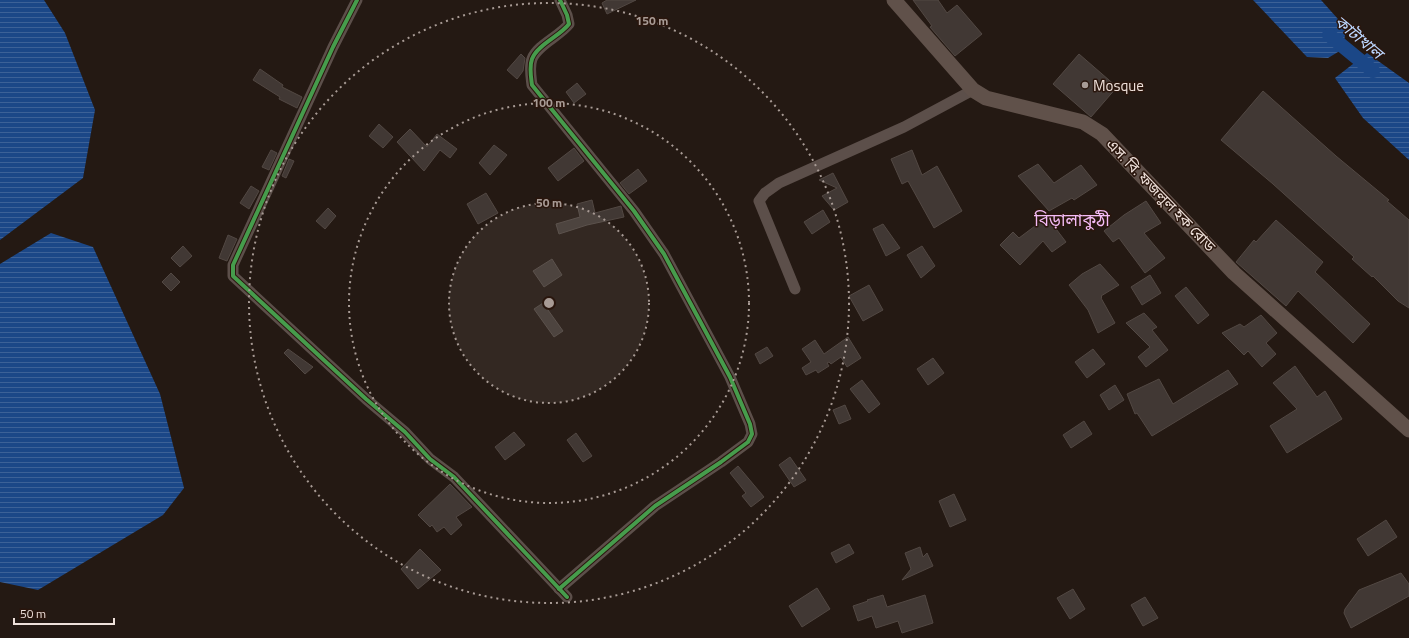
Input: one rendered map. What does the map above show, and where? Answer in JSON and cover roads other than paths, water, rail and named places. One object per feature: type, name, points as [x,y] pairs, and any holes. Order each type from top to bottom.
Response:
[{"type":"main road","name":"এস. বি. ফজলুল হক রোড","points":[[894,0],[973,90],[986,98],[1083,122],[1102,134],[1234,272],[1409,430]]},
{"type":"street","points":[[357,0],[333,47],[232,265],[233,276],[366,399],[406,432],[430,459],[454,477],[563,593],[655,506],[748,442],[752,434],[750,424],[730,378],[664,254],[634,211],[532,85],[531,67],[532,59],[536,52],[565,29],[569,24],[567,15],[560,0]]},
{"type":"street","points":[[795,289],[759,201],[765,193],[779,183],[904,127],[973,90]]},
{"type":"water","points":[[0,0],[44,0],[65,33],[95,110],[83,178],[0,240]]},
{"type":"water","points":[[1253,0],[1321,0],[1346,28],[1343,49],[1328,58],[1307,57]]},
{"type":"water","points":[[1367,53],[1409,83],[1409,160],[1363,118],[1335,78]]},
{"type":"water","points":[[51,233],[93,247],[160,394],[184,488],[163,515],[38,590],[0,582],[0,264]]},
{"type":"waterway","name":"কাটাখাল","points":[[1329,35],[1373,71]]},
{"type":"place","name":"Mosque","points":[[1085,85]]},
{"type":"district","name":"বিড়ালাকুঠী","points":[[1072,220]]}]
